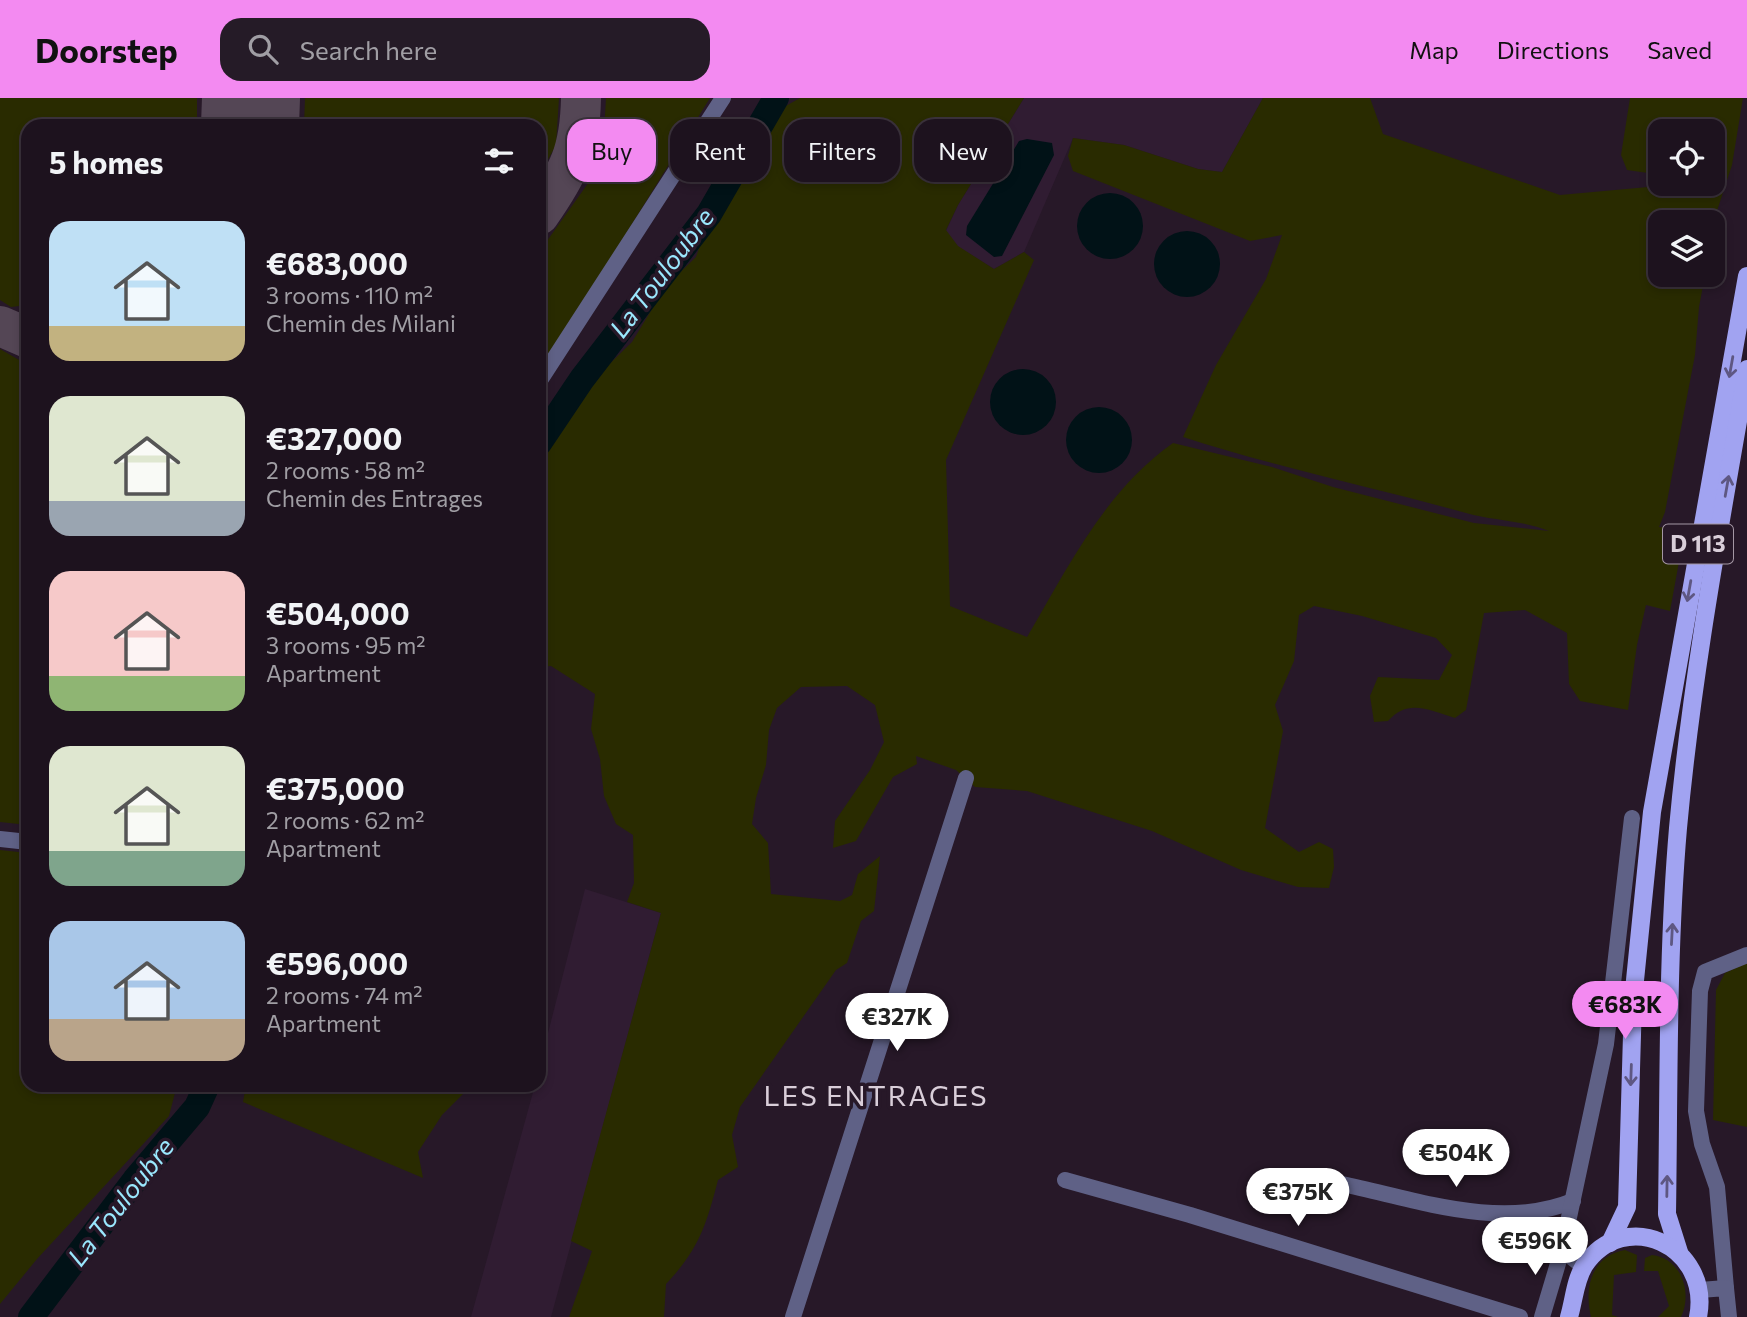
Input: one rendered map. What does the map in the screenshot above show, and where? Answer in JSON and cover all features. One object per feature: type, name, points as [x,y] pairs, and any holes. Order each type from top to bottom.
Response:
[{"type":"main road","name":"D 113","points":[[1610,1243],[1627,1207],[1633,1000],[1652,812],[1747,276]]},
{"type":"main road","name":"D 113","points":[[1679,1252],[1667,1214],[1670,959],[1678,830],[1692,698],[1747,369]]},
{"type":"main road","points":[[1573,1312],[1577,1283],[1584,1266],[1595,1253],[1610,1243],[1627,1238],[1646,1237],[1663,1242],[1679,1252],[1692,1269],[1700,1290],[1698,1317]]},
{"type":"street","points":[[546,371],[723,98]]},
{"type":"street","points":[[793,1317],[966,778]]},
{"type":"street","points":[[1542,1317],[1563,1250],[1606,1044],[1632,818]]},
{"type":"street","points":[[0,839],[21,841]]},
{"type":"street","points":[[1730,1317],[1717,1186],[1702,1144],[1696,1111],[1700,991],[1705,972],[1747,955]]},
{"type":"street","points":[[1065,1180],[1190,1215],[1520,1317]]},
{"type":"street","points":[[1342,1184],[1493,1215],[1548,1211],[1573,1202]]},
{"type":"street","points":[[1563,1250],[1584,1266]]},
{"type":"street","points":[[1700,1290],[1726,1288]]},
{"type":"shaded area","points":[[1024,98],[1263,98],[1222,172],[1198,169],[1124,145],[1073,138],[1024,252],[994,269],[957,246],[946,231],[972,182],[1012,182],[1011,119]]},
{"type":"shaded area","points":[[1027,139],[1052,143],[1054,155],[1002,256],[994,257],[966,235],[967,226],[994,182],[1012,182],[1012,152],[1019,141]]},
{"type":"shaded area","points":[[1110,193],[1123,196],[1133,203],[1140,213],[1143,226],[1140,239],[1133,249],[1123,256],[1110,259],[1097,256],[1087,249],[1080,239],[1077,226],[1080,213],[1087,203],[1097,196]]},
{"type":"shaded area","points":[[1187,231],[1210,241],[1220,264],[1210,287],[1187,297],[1164,287],[1154,264],[1164,241]]},
{"type":"shaded area","points":[[1023,369],[1036,372],[1046,379],[1053,389],[1056,402],[1053,415],[1046,425],[1036,432],[1023,435],[1010,432],[1000,425],[993,415],[990,402],[993,389],[1000,379],[1010,372]]},
{"type":"shaded area","points":[[1099,407],[1122,417],[1132,440],[1122,463],[1099,473],[1076,463],[1066,440],[1076,417]]},
{"type":"shaded area","points":[[585,889],[661,913],[551,1317],[471,1317],[533,1092],[546,1092],[546,1041]]},
{"type":"green space","points":[[0,98],[197,98],[197,119],[21,119],[21,306],[11,307],[0,300]]},
{"type":"green space","points":[[305,98],[559,98],[556,145],[546,163],[546,119],[304,119]]},
{"type":"green space","points":[[606,98],[710,98],[697,119],[670,119],[670,163],[546,363],[546,242],[589,182],[656,182],[656,119],[605,119]]},
{"type":"green space","points":[[800,98],[1024,98],[1011,119],[914,119],[914,182],[972,182],[946,230],[958,246],[994,269],[1024,252],[1034,260],[946,460],[950,606],[1027,637],[1073,557],[1108,507],[1149,462],[1173,443],[1272,467],[1333,487],[1474,523],[1549,531],[1476,516],[1183,437],[1216,365],[1266,279],[1282,235],[1250,241],[1073,171],[1068,156],[1073,138],[1124,145],[1198,169],[1222,172],[1263,98],[1370,98],[1383,134],[1560,195],[1648,187],[1648,196],[1722,196],[1717,210],[1648,210],[1648,287],[1703,287],[1695,355],[1665,512],[1659,527],[1685,529],[1670,611],[1646,605],[1637,645],[1628,710],[1580,701],[1569,684],[1567,633],[1525,610],[1484,613],[1466,710],[1455,718],[1428,709],[1411,708],[1403,710],[1388,721],[1374,722],[1370,696],[1378,677],[1439,680],[1452,655],[1436,638],[1362,616],[1314,606],[1299,615],[1294,661],[1275,705],[1283,731],[1265,828],[1299,852],[1319,842],[1333,849],[1334,867],[1329,888],[1298,887],[1241,870],[1152,831],[1027,791],[975,787],[956,770],[916,756],[917,764],[893,777],[856,841],[833,848],[835,821],[870,770],[884,742],[875,705],[847,686],[801,687],[777,708],[769,730],[766,765],[756,798],[752,824],[768,843],[771,894],[840,901],[852,895],[858,874],[880,856],[874,911],[861,921],[847,963],[836,970],[740,1107],[732,1135],[738,1167],[718,1180],[694,1248],[666,1284],[664,1317],[569,1317],[592,1251],[571,1241],[661,913],[627,902],[634,883],[633,835],[616,824],[604,796],[600,759],[591,729],[595,694],[551,666],[546,666],[546,451],[591,382],[632,342],[666,286],[696,257],[705,231],[737,182],[770,182],[770,128],[784,107]]},
{"type":"green space","points":[[1630,98],[1743,98],[1732,165],[1725,186],[1725,119],[1648,119],[1648,173],[1627,170],[1621,155]]},
{"type":"green space","points":[[0,349],[21,361],[21,824],[0,822]]},
{"type":"green space","points":[[0,850],[21,852],[21,1092],[175,1092],[169,1116],[37,1259],[0,1304]]},
{"type":"green space","points":[[1747,963],[1747,1127],[1713,1120],[1716,990],[1725,973]]},
{"type":"green space","points":[[245,1092],[465,1092],[442,1115],[418,1152],[423,1178],[243,1102]]},
{"type":"green space","points":[[1625,1250],[1637,1255],[1636,1272],[1614,1275],[1612,1315],[1618,1317],[1591,1317],[1590,1285],[1597,1266],[1613,1253]]},
{"type":"green space","points":[[1652,1255],[1670,1262],[1682,1278],[1686,1297],[1681,1317],[1658,1317],[1669,1306],[1658,1271],[1644,1271],[1645,1258]]},
{"type":"waterway","name":"La Touloubre","points":[[546,433],[582,379],[709,214],[776,98]]},
{"type":"waterway","name":"La Touloubre","points":[[31,1317],[135,1180],[197,1107],[204,1092]]},
{"type":"taxiway","points":[[546,204],[571,160],[578,133],[581,98]]},
{"type":"taxiway","points":[[0,326],[21,335]]},
{"type":"runway","points":[[250,119],[251,98]]},
{"type":"district","name":"LES ENTRAGES","points":[[876,1096]]}]
